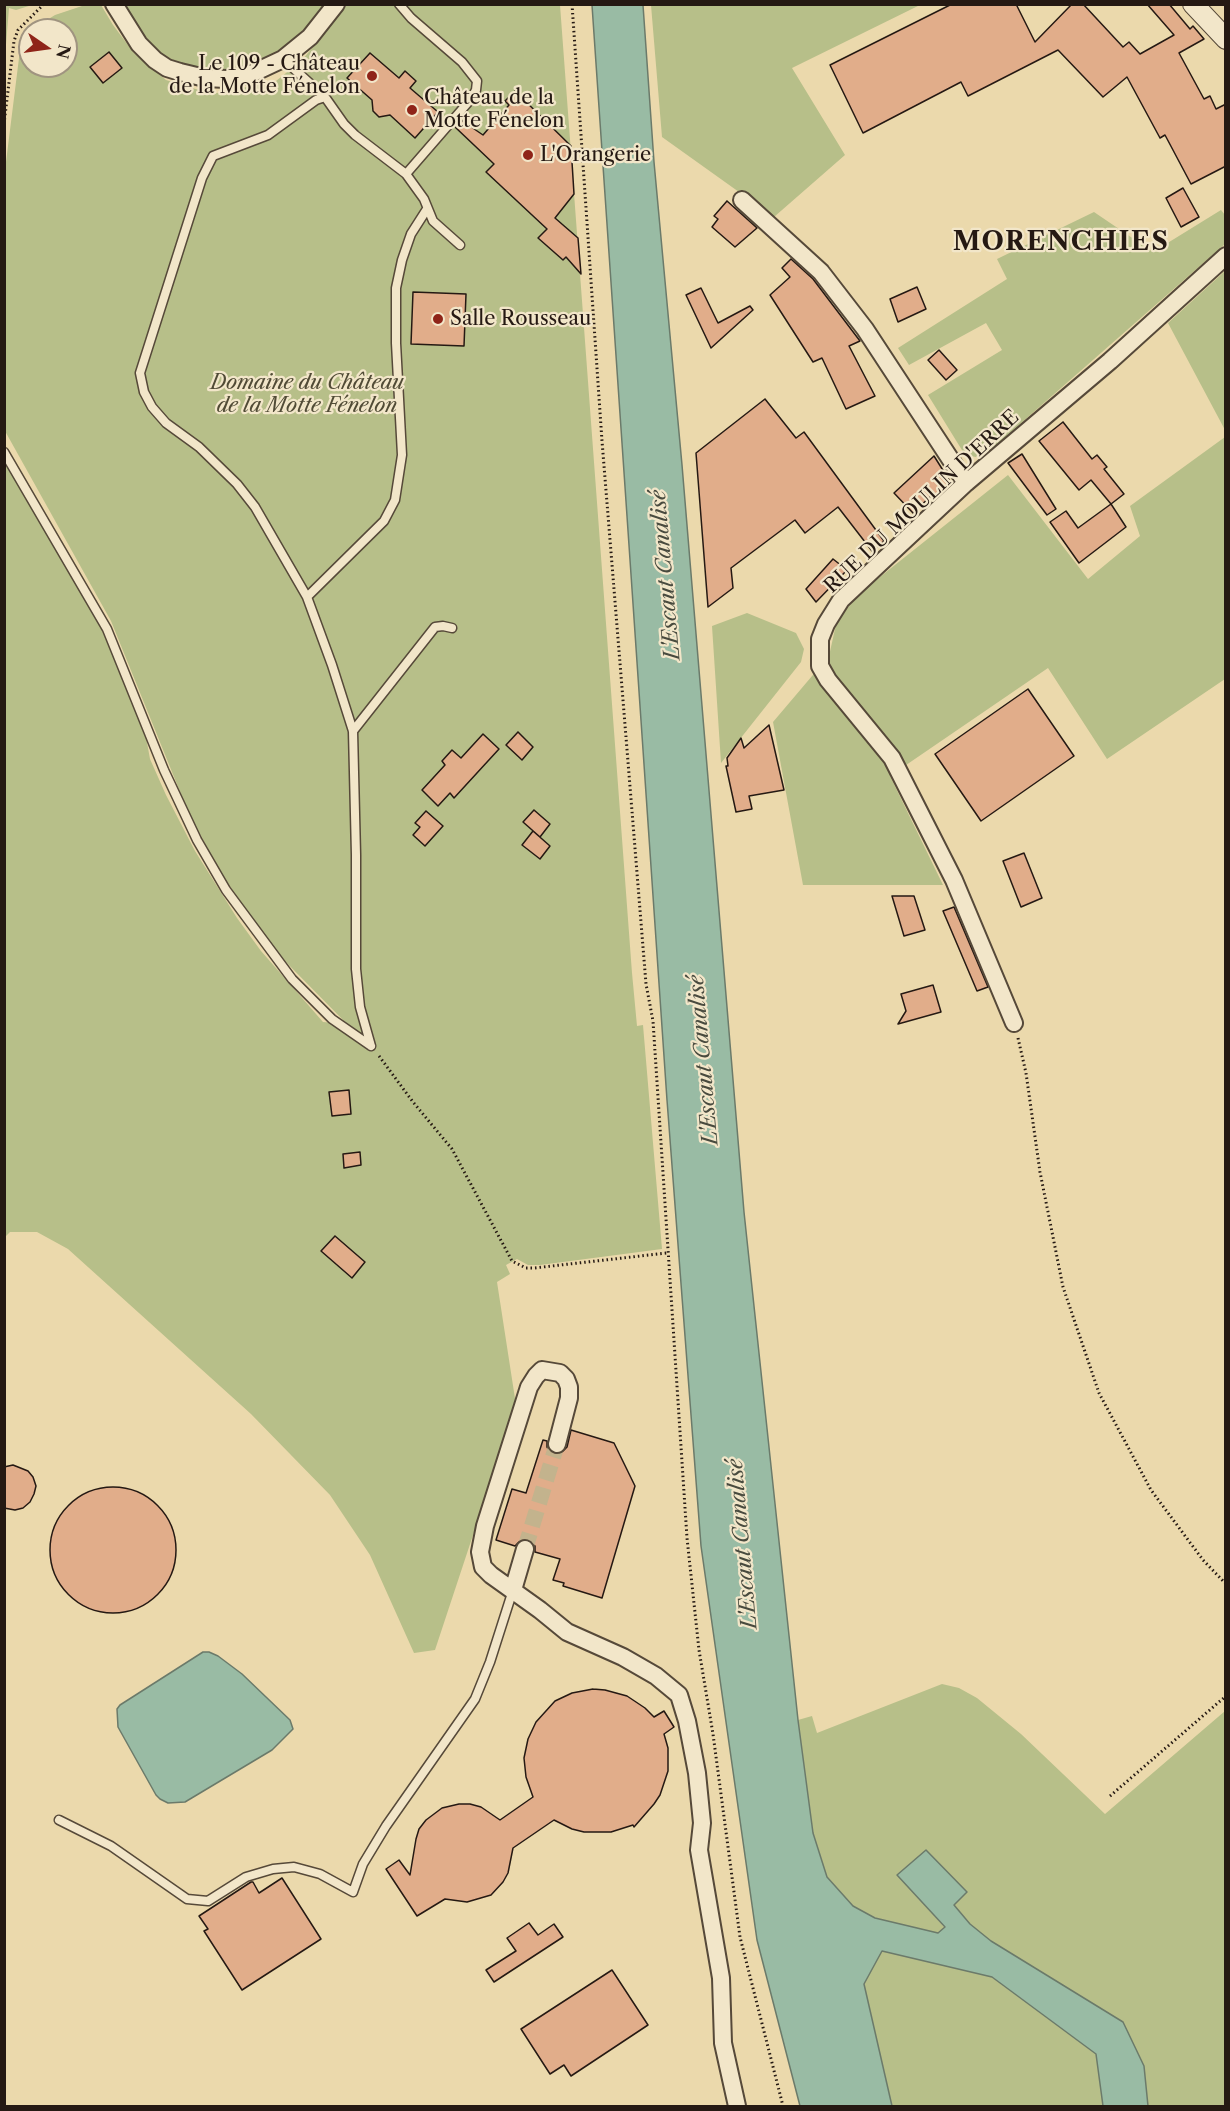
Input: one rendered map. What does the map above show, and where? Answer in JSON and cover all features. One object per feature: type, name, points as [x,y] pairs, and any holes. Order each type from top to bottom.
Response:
[{"type":"street","points":[[114,4],[139,44],[155,60],[167,68],[180,72],[205,78],[226,79],[251,74],[283,59],[310,37],[336,4]]},
{"type":"street","points":[[1193,4],[1226,39]]},
{"type":"street","points":[[742,200],[821,272],[864,329],[966,483]]},
{"type":"street","name":"RUE DU MOULIN D'ERRE","points":[[1014,1023],[954,880],[892,758],[828,680],[820,666],[820,639],[826,624],[842,600],[966,483],[1110,361],[1226,255]]},
{"type":"street","points":[[557,1444],[569,1398],[569,1388],[566,1378],[560,1373],[542,1370],[529,1387],[485,1526],[480,1552],[483,1567],[567,1632],[623,1657],[656,1676],[679,1695],[687,1721],[697,1773],[702,1823],[699,1850],[721,1978],[723,2043],[737,2106]]},
{"type":"street","points":[[513,1590],[525,1549]]},
{"type":"lane","points":[[399,4],[411,18],[462,62],[477,81],[476,90],[471,99],[406,174]]},
{"type":"lane","points":[[283,59],[325,97],[344,124],[355,135],[406,174],[423,199],[433,221],[460,245]]},
{"type":"lane","points":[[325,97],[316,99],[268,135],[213,156],[202,178],[140,373],[144,392],[152,407],[166,423],[200,447],[237,484],[255,507],[307,597],[332,665],[353,731],[356,969],[360,1007],[371,1046]]},
{"type":"lane","points":[[307,597],[384,521],[395,500],[402,455],[396,343],[396,288],[411,234],[428,209]]},
{"type":"lane","points":[[4,452],[107,629],[164,770],[197,840],[226,890],[292,980],[332,1019],[371,1046]]},
{"type":"lane","points":[[353,731],[435,627],[453,628]]},
{"type":"lane","points":[[59,1820],[111,1846],[187,1899],[208,1901],[246,1876],[273,1869],[294,1867],[320,1874],[353,1892],[363,1864],[386,1826],[475,1699],[490,1662],[513,1590]]},
{"type":"path","points":[[4,124],[14,41],[18,30],[44,4]]},
{"type":"path","points":[[572,4],[602,441],[646,984],[652,1021],[687,1538],[699,1650],[713,1734],[740,1937],[783,2106]]},
{"type":"path","points":[[1014,1023],[1026,1073],[1040,1172],[1063,1287],[1100,1394],[1151,1490],[1203,1560],[1226,1584]]},
{"type":"path","points":[[371,1046],[452,1149],[512,1261],[526,1268],[534,1268],[668,1253]]},
{"type":"path","points":[[1110,1796],[1226,1696]]},
{"type":"green space","points":[[5,4],[32,5],[16,10],[9,8],[5,57]]},
{"type":"green space","name":"Domaine du Château de la Motte Fénelon","points":[[85,5],[101,5],[134,53],[166,80],[212,94],[276,81],[301,61],[346,5],[560,5],[632,973],[637,1026],[643,1025],[662,1249],[540,1265],[528,1265],[517,1259],[506,1265],[510,1274],[497,1282],[516,1405],[435,1650],[414,1653],[370,1555],[330,1495],[251,1414],[68,1249],[37,1232],[10,1232],[5,1237],[4,460],[102,630],[144,726],[150,759],[195,851],[237,918],[261,951],[323,1022],[347,1024],[275,951],[222,875],[189,814],[111,621],[5,431],[4,178],[18,66],[18,78],[78,78],[78,18],[50,18]]},
{"type":"green space","points":[[124,5],[326,5],[313,21],[280,51],[255,62],[230,69],[207,71],[161,55],[135,24]]},
{"type":"green space","points":[[651,5],[920,5],[792,68],[845,155],[774,217],[662,137]]},
{"type":"green space","points":[[1221,210],[1225,215],[1225,244],[987,453],[976,457],[965,455],[928,395],[1002,350],[986,323],[909,365],[898,348],[1007,279],[997,259],[1094,212],[1153,252]]},
{"type":"green space","points":[[1225,271],[1225,430],[1168,323]]},
{"type":"green space","points":[[1225,437],[1225,679],[1107,759],[1048,668],[890,776],[943,885],[803,885],[773,722],[829,656],[837,620],[861,592],[1008,475],[1088,579],[1140,536],[1130,506]]},
{"type":"green space","points":[[747,613],[796,633],[804,649],[801,662],[721,763],[712,626]]},
{"type":"green space","points":[[942,1684],[959,1688],[977,1698],[1021,1734],[1105,1814],[1225,1711],[1225,2106],[1148,2106],[1144,2066],[970,1924],[954,1905],[967,1891],[898,1875],[945,1928],[938,1934],[875,1918],[853,1906],[827,1877],[813,1833],[798,1720],[812,1716],[817,1733]]},
{"type":"green space","points":[[882,1951],[992,1977],[1096,2054],[1103,2106],[892,2106],[864,1984]]},
{"type":"water","name":"L'Escaut Canalisé","points":[[592,5],[643,5],[654,162],[682,465],[744,1212],[798,1720],[813,1833],[827,1877],[853,1906],[875,1918],[938,1933],[945,1927],[897,1875],[926,1850],[967,1892],[954,1905],[970,1924],[991,1941],[1123,2022],[1144,2066],[1148,2106],[1103,2106],[1096,2054],[992,1977],[882,1951],[864,1984],[892,2106],[800,2106],[757,1940],[701,1546],[667,1100]]},
{"type":"water","points":[[203,1652],[218,1656],[242,1674],[290,1720],[293,1729],[272,1750],[185,1802],[168,1803],[156,1795],[118,1727],[117,1709]]},
{"type":"building","points":[[952,4],[1016,4],[1035,42],[1072,4],[1083,4],[1123,47],[1129,42],[1140,54],[1174,35],[1147,4],[1169,4],[1190,29],[1193,26],[1204,39],[1179,53],[1204,99],[1210,96],[1216,109],[1226,104],[1226,166],[1191,184],[1165,135],[1160,138],[1127,77],[1103,97],[1058,50],[968,96],[961,82],[863,133],[830,65]]},
{"type":"building","points":[[109,52],[122,68],[103,83],[90,67]]},
{"type":"building","points":[[370,53],[399,78],[405,71],[416,81],[410,88],[438,112],[415,138],[390,115],[379,117],[373,111],[372,100],[347,78]]},
{"type":"building","name":"L'Orangerie","points":[[515,91],[571,146],[574,194],[555,218],[578,238],[581,274],[566,257],[563,260],[538,238],[547,229],[486,172],[494,164],[455,127],[461,120],[483,135],[509,105],[505,101]]},
{"type":"building","points":[[1183,188],[1199,217],[1181,227],[1166,198]]},
{"type":"building","points":[[727,201],[757,228],[735,247],[712,227],[718,219],[714,216]]},
{"type":"building","points":[[791,259],[813,279],[860,341],[849,346],[875,396],[846,409],[822,358],[813,362],[770,295],[790,277],[782,268]]},
{"type":"building","points":[[917,287],[926,309],[898,322],[890,299]]},
{"type":"building","points":[[701,288],[718,323],[750,306],[753,310],[711,348],[686,295]]},
{"type":"building","name":"Salle Rousseau","points":[[413,292],[466,294],[464,346],[411,344]]},
{"type":"building","points":[[939,350],[957,370],[946,380],[928,360]]},
{"type":"building","points":[[765,399],[796,438],[804,432],[884,541],[872,551],[838,507],[805,533],[795,520],[731,568],[733,588],[708,607],[696,453]]},
{"type":"building","points":[[1063,422],[1092,459],[1097,455],[1107,467],[1104,469],[1124,494],[1111,504],[1091,480],[1079,490],[1039,441]]},
{"type":"building","points":[[1022,454],[1056,509],[1047,515],[1008,463]]},
{"type":"building","points":[[934,456],[951,483],[937,496],[934,493],[913,513],[894,493]]},
{"type":"building","points":[[1111,504],[1126,527],[1079,563],[1050,522],[1066,511],[1078,528]]},
{"type":"building","points":[[833,559],[847,570],[816,602],[806,589]]},
{"type":"building","points":[[1028,689],[1074,756],[981,821],[935,754]]},
{"type":"building","points":[[769,725],[784,790],[749,796],[752,809],[736,812],[726,766],[728,766],[727,758],[741,738],[744,748]]},
{"type":"building","points":[[518,732],[533,747],[522,760],[506,745]]},
{"type":"building","points":[[483,734],[499,749],[454,798],[450,793],[438,806],[422,790],[445,765],[442,761],[452,750],[461,758]]},
{"type":"building","points":[[534,810],[550,824],[540,837],[523,822]]},
{"type":"building","points":[[426,811],[443,826],[425,846],[413,835],[420,827],[415,823]]},
{"type":"building","points":[[533,831],[550,846],[540,859],[522,845]]},
{"type":"building","points":[[1024,853],[1042,898],[1021,907],[1003,861]]},
{"type":"building","points":[[892,896],[914,896],[925,930],[904,936]]},
{"type":"building","points":[[954,907],[988,987],[977,991],[943,911]]},
{"type":"building","points":[[933,985],[941,1012],[898,1024],[906,1011],[901,994]]},
{"type":"building","points":[[349,1090],[351,1114],[332,1116],[329,1092]]},
{"type":"building","points":[[360,1152],[361,1165],[344,1168],[343,1154]]},
{"type":"building","points":[[335,1236],[365,1262],[352,1278],[321,1251]]},
{"type":"building","points":[[571,1430],[614,1443],[635,1486],[602,1598],[563,1586],[564,1583],[553,1580],[560,1559],[535,1552],[535,1546],[528,1539],[522,1539],[515,1546],[496,1540],[512,1489],[526,1493],[543,1440],[547,1441],[550,1452],[560,1454],[567,1447]]},
{"type":"building","points":[[13,1465],[28,1471],[36,1486],[30,1502],[23,1508],[15,1510],[4,1508],[4,1467]]},
{"type":"building","points":[[113,1487],[137,1492],[158,1505],[171,1526],[176,1550],[171,1574],[158,1595],[137,1608],[113,1613],[89,1608],[68,1595],[55,1574],[50,1550],[55,1526],[68,1505],[89,1492]]},
{"type":"building","points":[[593,1689],[627,1696],[654,1717],[664,1711],[674,1727],[664,1734],[668,1748],[668,1771],[660,1795],[654,1804],[634,1827],[633,1825],[611,1832],[584,1832],[554,1820],[513,1848],[508,1873],[491,1895],[467,1902],[445,1899],[417,1916],[386,1869],[399,1860],[410,1875],[419,1829],[426,1820],[442,1808],[470,1804],[481,1807],[500,1820],[533,1797],[526,1777],[524,1758],[528,1739],[536,1722],[555,1701],[572,1693]]},
{"type":"building","points":[[282,1878],[321,1939],[242,1990],[204,1931],[208,1929],[199,1916],[251,1882],[259,1893]]},
{"type":"building","points":[[529,1923],[538,1935],[554,1924],[563,1937],[494,1982],[486,1970],[516,1951],[507,1938]]},
{"type":"building","points":[[612,1970],[648,2025],[571,2076],[564,2065],[550,2074],[521,2029]]},
{"type":"tunnel","points":[[525,1549],[557,1444]]},
{"type":"place","name":"Le 109 - Château de la Motte Fénelon","points":[[372,76]]},
{"type":"place","name":"Château de la Motte Fénelon","points":[[412,110]]},
{"type":"place","name":"L'Orangerie","points":[[528,155]]},
{"type":"place","name":"Salle Rousseau","points":[[438,319]]},
{"type":"district","name":"MORENCHIES","points":[[1061,242]]}]
